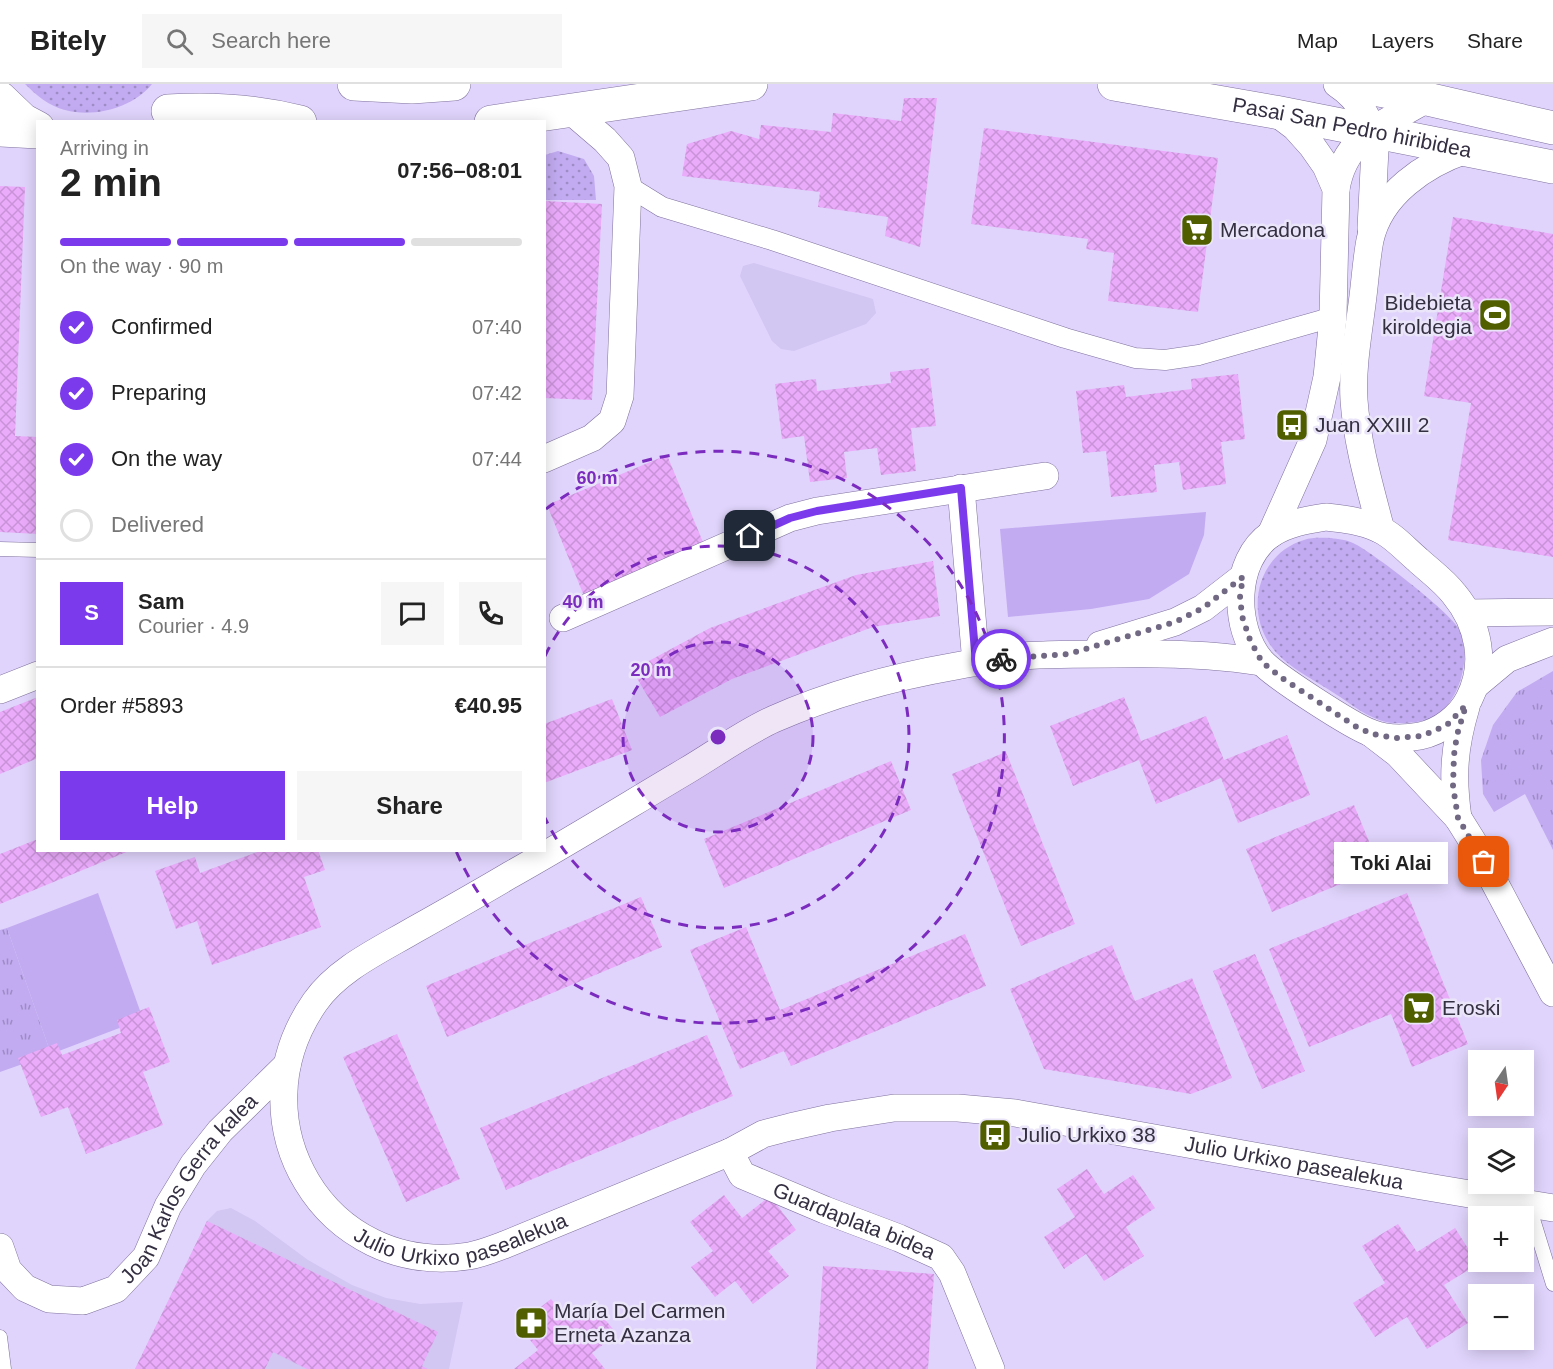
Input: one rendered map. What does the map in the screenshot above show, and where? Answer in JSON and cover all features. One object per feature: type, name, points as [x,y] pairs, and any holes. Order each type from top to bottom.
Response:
[{"type":"main road","points":[[160,116],[183,95],[189,84]]},
{"type":"main road","points":[[354,84],[413,86],[454,84]]},
{"type":"main road","points":[[504,120],[751,84]]},
{"type":"main road","name":"Pasai San Pedro hiribidea","points":[[1114,84],[1275,112],[1553,167]]},
{"type":"main road","name":"Pasai San Pedro hiribidea","points":[[1347,84],[1427,99],[1553,128]]},
{"type":"main road","points":[[0,98],[23,120],[36,127]]},
{"type":"main road","points":[[160,116],[199,109],[246,111],[290,120]]},
{"type":"street","points":[[1337,84],[1355,99],[1364,111],[1372,131],[1375,149],[1370,238],[1355,365],[1354,398],[1367,476],[1381,530]]},
{"type":"street","points":[[1427,99],[1372,131],[1353,146],[1339,172],[1336,189],[1333,317],[1327,377],[1313,440],[1270,534],[1258,546],[1243,577],[1240,596],[1242,616],[1250,640],[1262,662],[1355,726],[1372,734],[1398,754],[1458,818],[1484,862],[1553,993]]},
{"type":"street","points":[[546,458],[592,438],[612,421],[620,396],[628,186],[621,158],[605,140],[570,110]]},
{"type":"street","points":[[1275,112],[1295,127],[1312,146],[1326,166],[1336,189]]},
{"type":"street","points":[[0,133],[36,135]]},
{"type":"street","points":[[1370,238],[1391,199],[1407,182],[1436,162],[1466,150]]},
{"type":"street","points":[[628,186],[662,207],[772,240],[1059,337],[1135,358],[1165,360],[1199,355],[1333,317]]},
{"type":"street","points":[[563,618],[790,518],[817,511],[1045,476]]},
{"type":"street","points":[[961,488],[976,663]]},
{"type":"street","points":[[1270,534],[1297,522],[1326,517],[1354,520],[1381,530],[1454,592],[1468,613],[1477,636],[1480,662],[1472,695],[1457,735],[1454,755],[1453,786],[1458,818]]},
{"type":"street","name":"Julio Urkixo pasealekua","points":[[1069,654],[1175,622],[1203,608],[1243,577]]},
{"type":"street","points":[[1468,613],[1553,612]]},
{"type":"street","points":[[1372,734],[1396,738],[1422,736],[1447,725],[1507,659],[1553,641]]},
{"type":"street","name":"Julio Urkixo pasealekua","points":[[1262,662],[1219,655],[1017,656],[897,676],[856,688],[770,721],[367,957],[333,982],[317,999],[303,1021],[287,1065],[283,1092],[285,1124],[292,1155],[306,1181],[326,1209],[346,1227],[372,1242],[404,1253],[436,1258],[471,1256],[504,1245],[729,1152],[763,1134],[830,1118],[894,1108],[958,1108],[1016,1113],[1540,1205]]},
{"type":"street","points":[[0,690],[36,676]]},
{"type":"street","name":"Joan Karlos Gerra kalea","points":[[0,1247],[8,1270],[25,1288],[48,1299],[83,1300],[116,1289],[146,1257],[168,1206],[193,1166],[220,1131],[287,1065]]},
{"type":"street","name":"Guardaplata bidea","points":[[729,1152],[742,1175],[941,1257],[952,1273],[991,1369]]},
{"type":"lane","points":[[0,549],[36,550]]},
{"type":"lane","points":[[1540,1205],[1553,1284]]},
{"type":"lane","points":[[0,1337],[4,1369]]},
{"type":"shaded area","points":[[754,263],[873,299],[876,313],[866,324],[794,351],[781,349],[772,341],[740,276],[743,266]]},
{"type":"shaded area","points":[[231,1208],[255,1221],[308,1260],[352,1285],[386,1298],[420,1304],[463,1302],[449,1369],[135,1369],[207,1221],[217,1211]]},
{"type":"green space","points":[[25,84],[152,84],[124,105],[88,113],[54,106]]},
{"type":"green space","points":[[558,151],[584,159],[594,176],[596,200],[546,200],[546,155]]},
{"type":"green space","points":[[1206,512],[1204,535],[1189,574],[1149,599],[1091,609],[1008,617],[1000,529]]},
{"type":"green space","points":[[1331,538],[1351,542],[1376,557],[1426,596],[1459,629],[1464,651],[1462,675],[1452,698],[1445,708],[1432,718],[1394,723],[1371,717],[1291,666],[1269,643],[1258,613],[1261,583],[1267,569],[1277,556],[1289,547],[1307,539]]},
{"type":"green space","points":[[1553,671],[1553,850],[1525,794],[1494,812],[1483,794],[1481,760],[1493,725],[1517,692]]},
{"type":"green space","points":[[98,893],[143,1019],[51,1054],[7,928]]},
{"type":"green space","points":[[7,928],[51,1054],[0,1072],[0,930]]},
{"type":"building","points":[[904,98],[937,98],[920,247],[885,236],[888,217],[818,207],[820,192],[682,176],[687,144],[731,131],[759,139],[761,125],[831,132],[833,113],[901,121]]},
{"type":"building","points":[[984,128],[1218,158],[1198,312],[1108,301],[1114,253],[1086,249],[1088,239],[971,224]]},
{"type":"building","points":[[0,186],[25,187],[15,436],[36,437],[36,534],[0,532]]},
{"type":"building","points":[[546,201],[602,204],[592,400],[546,398]]},
{"type":"building","name":"Bidebieta kiroldegia","points":[[1453,217],[1553,234],[1553,557],[1448,540],[1471,403],[1424,396]]},
{"type":"building","points":[[929,368],[936,426],[911,428],[916,471],[881,475],[877,448],[844,452],[847,478],[810,482],[804,436],[782,439],[775,384],[816,379],[817,391],[891,383],[890,372]]},
{"type":"building","points":[[1238,374],[1245,439],[1221,442],[1226,484],[1183,490],[1179,462],[1154,465],[1157,492],[1111,497],[1106,451],[1083,453],[1076,391],[1124,385],[1126,397],[1192,389],[1191,379]]},
{"type":"building","points":[[667,455],[705,547],[584,596],[547,505]]},
{"type":"building","points":[[933,561],[940,616],[873,627],[732,679],[660,717],[632,670],[710,628],[856,575]]},
{"type":"building","points":[[1124,697],[1141,741],[1206,716],[1224,760],[1287,735],[1310,795],[1238,823],[1221,778],[1156,804],[1139,760],[1073,786],[1050,726]]},
{"type":"building","points":[[36,698],[36,759],[0,774],[0,712]]},
{"type":"building","points":[[612,699],[632,750],[546,782],[546,723]]},
{"type":"building","points":[[1006,752],[1075,924],[1021,946],[952,774]]},
{"type":"building","points":[[891,761],[911,810],[724,888],[704,839]]},
{"type":"building","points":[[1354,805],[1380,868],[1272,912],[1246,849]]},
{"type":"building","points":[[36,840],[36,852],[127,852],[0,904],[0,854]]},
{"type":"building","points":[[258,852],[319,852],[325,870],[304,877],[321,927],[212,965],[197,921],[176,929],[155,871],[195,857],[200,873]]},
{"type":"building","points":[[1407,893],[1468,1044],[1412,1067],[1391,1014],[1309,1047],[1269,949]]},
{"type":"building","points":[[641,897],[662,947],[447,1037],[426,986]]},
{"type":"building","points":[[746,927],[780,1010],[965,934],[986,986],[791,1066],[784,1051],[740,1069],[690,950]]},
{"type":"building","points":[[1112,945],[1135,1001],[1192,978],[1232,1078],[1191,1094],[1044,1069],[1010,989]]},
{"type":"building","points":[[1255,954],[1305,1071],[1262,1089],[1213,971]]},
{"type":"building","points":[[149,1007],[170,1062],[143,1072],[163,1125],[86,1154],[68,1107],[41,1117],[18,1058],[57,1043],[62,1055],[121,1033],[117,1020]]},
{"type":"building","points":[[397,1034],[460,1179],[406,1202],[343,1057]]},
{"type":"building","points":[[707,1035],[733,1096],[506,1190],[480,1128]]},
{"type":"building","points":[[1087,1169],[1104,1194],[1133,1175],[1155,1208],[1126,1227],[1144,1256],[1104,1281],[1086,1254],[1064,1269],[1044,1237],[1075,1217],[1057,1189]]},
{"type":"building","points":[[724,1195],[742,1218],[770,1196],[796,1230],[768,1251],[789,1276],[753,1304],[735,1281],[715,1297],[691,1267],[713,1251],[690,1222]]},
{"type":"building","points":[[207,1221],[438,1332],[422,1366],[428,1369],[307,1369],[273,1352],[265,1369],[135,1369]]},
{"type":"building","points":[[1398,1224],[1417,1252],[1455,1228],[1468,1248],[1468,1270],[1444,1285],[1468,1323],[1427,1349],[1407,1317],[1375,1337],[1353,1303],[1385,1283],[1362,1246]]},
{"type":"building","points":[[823,1266],[934,1274],[928,1369],[816,1369]]},
{"type":"building","points":[[551,1299],[571,1323],[593,1305],[617,1334],[592,1353],[605,1369],[514,1369],[538,1350],[518,1325]]},
{"type":"way so far","points":[[1001,659],[1017,656],[1069,654],[1146,632],[1175,622],[1203,608],[1243,577],[1240,596],[1242,616],[1250,640],[1262,662],[1282,678],[1355,726],[1372,734],[1396,738],[1422,736],[1447,725],[1466,705],[1457,735],[1453,786],[1458,818],[1484,862]]},
{"type":"place","name":"Mercadona","points":[[1197,230]]},
{"type":"place","name":"Bidebieta kiroldegia","points":[[1495,315]]},
{"type":"place","name":"Juan XXIII 2","points":[[1292,425]]},
{"type":"place","name":"Toki Alai","points":[[1484,862]]},
{"type":"place","name":"Eroski","points":[[1419,1008]]},
{"type":"place","name":"Julio Urkixo 38","points":[[995,1135]]},
{"type":"place","name":"María Del Carmen Erneta Azanza","points":[[531,1323]]},
{"type":"route","points":[[750,536],[790,518],[817,511],[961,488],[976,663],[1001,659]]}]
